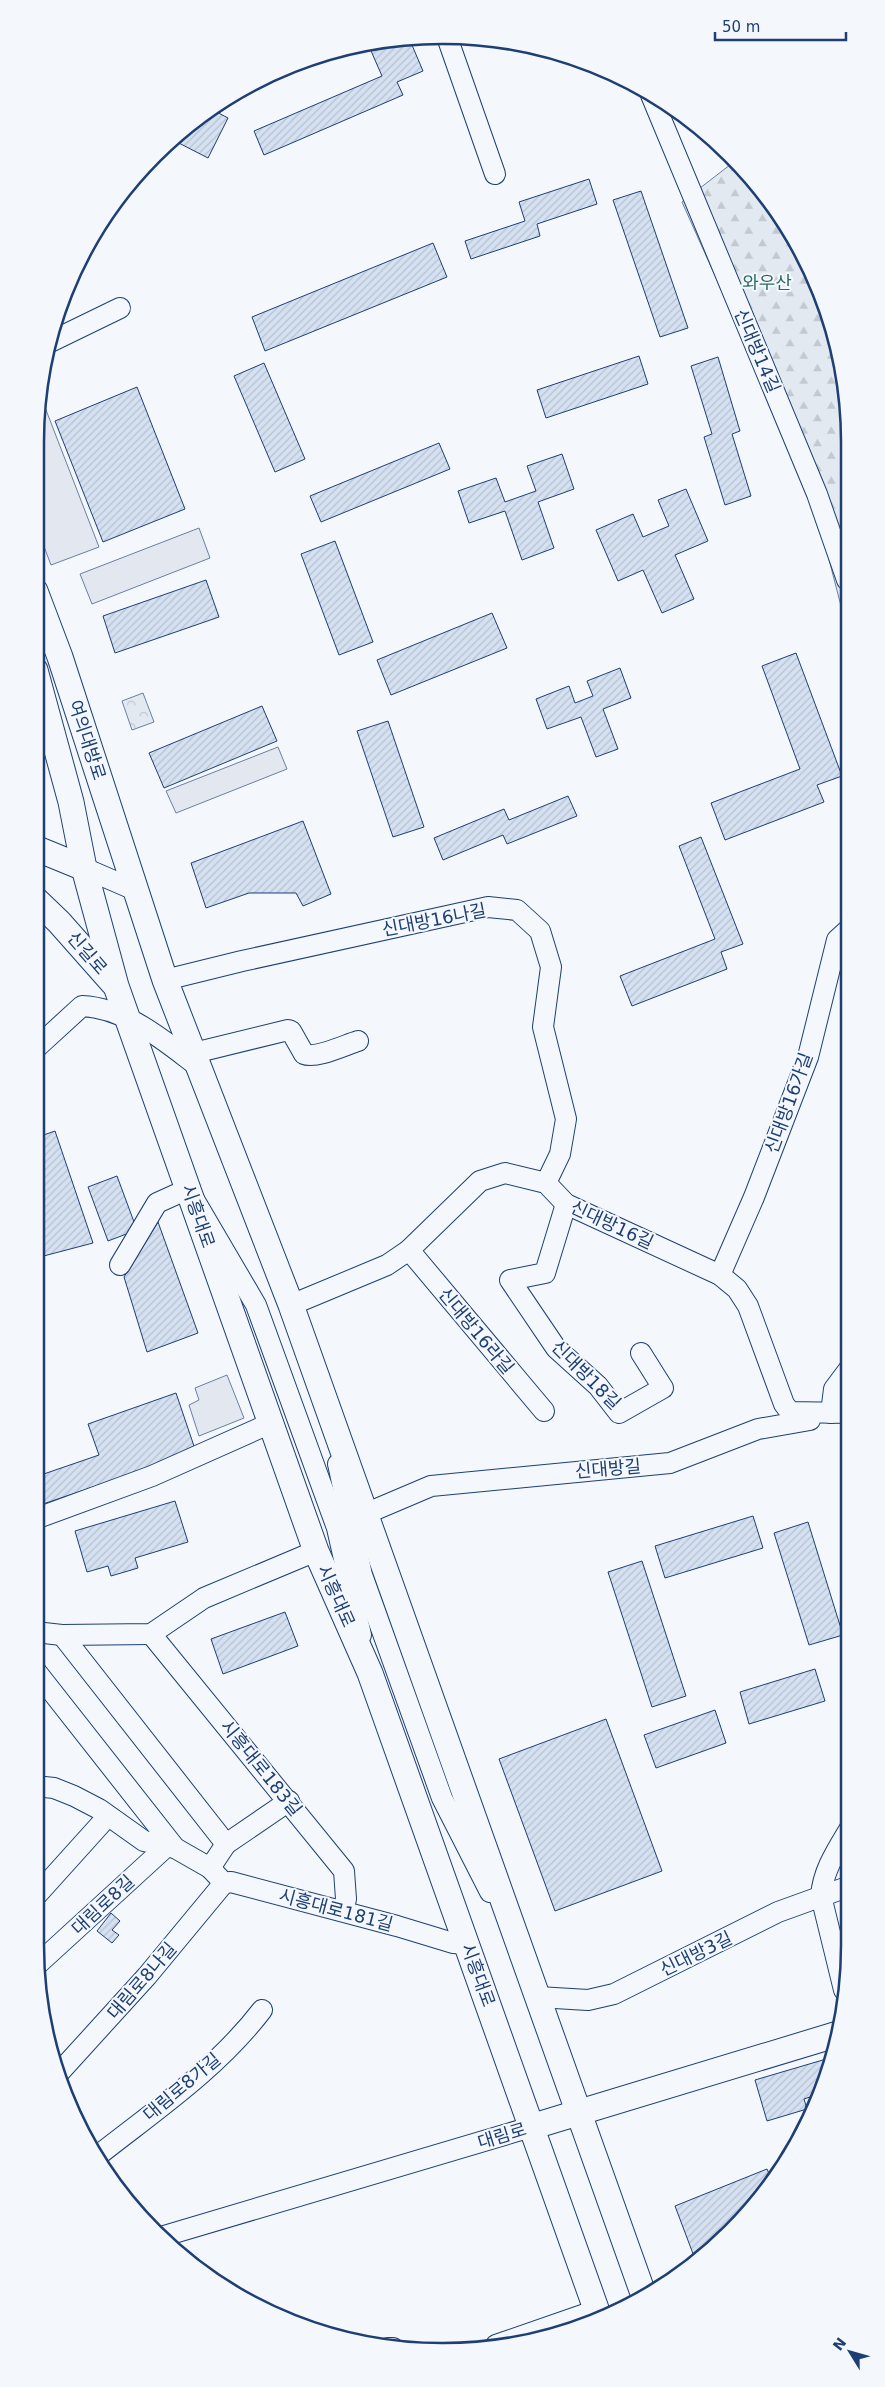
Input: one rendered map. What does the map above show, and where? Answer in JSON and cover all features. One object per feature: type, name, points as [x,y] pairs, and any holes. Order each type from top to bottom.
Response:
[{"type":"main road","name":"여의대방로","points":[[44,615],[60,657],[135,890]]},
{"type":"main road","name":"여의대방로","points":[[44,703],[71,802],[86,875]]},
{"type":"main road","points":[[44,853],[86,875]]},
{"type":"main road","name":"시흥대로","points":[[86,875],[116,986],[316,1552],[370,1673],[597,2312]]},
{"type":"main road","points":[[135,890],[165,980],[291,1306],[642,2290]]},
{"type":"main road","name":"신길로","points":[[44,908],[64,927],[116,986]]},
{"type":"main road","name":"대림로","points":[[532,2127],[831,2036]]},
{"type":"street","points":[[449,44],[495,174]]},
{"type":"street","name":"신대방14길","points":[[655,106],[818,494],[841,562]]},
{"type":"street","points":[[57,339],[120,308]]},
{"type":"street","points":[[44,863],[135,890]]},
{"type":"street","name":"신대방16나길","points":[[165,980],[242,961],[488,907],[516,910],[540,931],[552,967],[543,1027],[566,1119],[560,1154],[546,1183]]},
{"type":"street","name":"신대방16가길","points":[[720,1275],[754,1197],[808,1057],[837,940],[841,936]]},
{"type":"street","points":[[44,1041],[82,1006],[104,1008],[128,1018],[196,1060],[288,1030],[291,1031],[307,1056],[316,1055],[358,1041]]},
{"type":"street","points":[[291,1306],[387,1265],[409,1250],[480,1181],[505,1173],[546,1183]]},
{"type":"street","name":"신대방16길","points":[[546,1183],[566,1204],[720,1275],[737,1289],[748,1306],[784,1404],[790,1412],[840,1413]]},
{"type":"street","points":[[120,1265],[157,1203],[188,1189],[256,1305],[337,1528],[370,1673]]},
{"type":"street","name":"신대방18길","points":[[566,1204],[545,1273],[510,1280],[556,1348],[598,1386],[619,1413],[663,1388],[642,1353]]},
{"type":"street","name":"신대방16라길","points":[[409,1250],[544,1412]]},
{"type":"street","points":[[840,1413],[834,1389],[841,1380]]},
{"type":"street","points":[[323,1396],[362,1575],[442,1798],[523,1956]]},
{"type":"street","name":"신대방길","points":[[365,1514],[431,1486],[670,1463],[758,1429],[840,1413]]},
{"type":"street","points":[[44,1515],[152,1476],[271,1423]]},
{"type":"street","points":[[44,1633],[62,1635],[151,1634],[204,1598],[316,1552]]},
{"type":"street","name":"시흥대로183길","points":[[151,1634],[289,1801],[344,1871],[346,1898],[343,1912]]},
{"type":"street","points":[[62,1635],[226,1844]]},
{"type":"street","points":[[44,1682],[171,1847]]},
{"type":"street","points":[[44,1787],[54,1788],[99,1809],[144,1841],[171,1847],[210,1868],[224,1883]]},
{"type":"street","points":[[210,1868],[226,1844],[289,1801]]},
{"type":"street","points":[[44,1887],[108,1816]]},
{"type":"street","points":[[840,1973],[821,1896],[822,1882],[827,1868],[841,1844]]},
{"type":"street","name":"대림로8길","points":[[45,1958],[171,1847]]},
{"type":"street","name":"시흥대로181길","points":[[224,1883],[232,1882],[453,1943],[467,1944]]},
{"type":"street","name":"대림로8나길","points":[[63,2068],[147,1976],[224,1883]]},
{"type":"street","name":"신대방3길","points":[[538,1997],[588,2000],[614,1994],[778,1912],[841,1889]]},
{"type":"street","name":"대림로8가길","points":[[102,2152],[191,2083],[250,2025],[262,2010]]},
{"type":"street","name":"대림로","points":[[170,2234],[532,2127]]},
{"type":"green space","name":"와우산","points":[[729,166],[759,200],[774,221],[788,243],[811,290],[828,339],[838,390],[841,442],[841,606],[811,490],[682,202]]},
{"type":"green space","points":[[143,693],[154,722],[132,730],[122,701]]},
{"type":"shaded area","points":[[46,409],[99,547],[51,565],[44,547]]},
{"type":"shaded area","points":[[199,528],[210,558],[92,604],[80,574]]},
{"type":"shaded area","points":[[278,747],[287,769],[176,813],[166,791]]},
{"type":"shaded area","points":[[227,1375],[244,1418],[199,1436],[189,1405],[199,1400],[195,1388]]},
{"type":"building","points":[[412,45],[423,71],[397,82],[403,95],[264,155],[254,131],[382,76],[371,50]]},
{"type":"building","points":[[218,113],[228,118],[208,158],[180,143]]},
{"type":"building","points":[[589,179],[597,204],[537,224],[540,236],[471,259],[465,241],[525,221],[519,202]]},
{"type":"building","points":[[641,191],[688,328],[660,337],[613,200]]},
{"type":"building","points":[[433,243],[447,277],[265,351],[252,317]]},
{"type":"building","points":[[639,356],[648,384],[546,418],[537,390]]},
{"type":"building","points":[[718,357],[740,431],[732,434],[751,496],[725,505],[704,437],[712,434],[691,366]]},
{"type":"building","points":[[264,363],[305,459],[275,472],[234,376]]},
{"type":"building","points":[[137,387],[185,509],[103,542],[55,421]]},
{"type":"building","points":[[439,443],[450,469],[321,522],[310,496]]},
{"type":"building","points":[[562,454],[574,489],[538,502],[554,548],[522,560],[505,511],[469,523],[458,491],[496,478],[505,502],[536,491],[527,466]]},
{"type":"building","points":[[686,489],[708,541],[675,555],[694,599],[662,613],[643,570],[618,581],[596,530],[633,514],[643,537],[669,526],[658,500]]},
{"type":"building","points":[[335,541],[373,642],[339,655],[301,554]]},
{"type":"building","points":[[206,580],[219,617],[115,653],[103,616]]},
{"type":"building","points":[[492,613],[507,648],[391,695],[377,660]]},
{"type":"building","points":[[796,653],[841,776],[817,785],[824,802],[725,840],[711,803],[800,769],[762,666]]},
{"type":"building","points":[[620,668],[631,698],[603,709],[618,749],[596,757],[581,717],[547,729],[536,699],[569,686],[575,703],[593,696],[587,681]]},
{"type":"building","points":[[262,706],[277,741],[164,788],[149,753]]},
{"type":"building","points":[[388,721],[424,827],[393,837],[357,731]]},
{"type":"building","points":[[568,796],[577,816],[507,844],[503,835],[443,860],[434,838],[504,809],[509,820]]},
{"type":"building","points":[[303,821],[331,894],[303,906],[296,893],[249,893],[206,908],[191,863]]},
{"type":"building","points":[[701,837],[743,944],[721,952],[727,969],[632,1006],[620,976],[715,939],[679,846]]},
{"type":"building","points":[[55,1131],[93,1243],[44,1256],[44,1135]]},
{"type":"building","points":[[117,1176],[137,1230],[108,1241],[88,1187]]},
{"type":"building","points":[[158,1222],[198,1333],[147,1352],[124,1277]]},
{"type":"building","points":[[176,1393],[196,1452],[44,1504],[44,1474],[99,1455],[88,1424]]},
{"type":"building","points":[[175,1501],[188,1542],[135,1558],[138,1568],[111,1576],[108,1566],[87,1572],[75,1531]]},
{"type":"building","points":[[753,1516],[763,1548],[665,1578],[655,1546]]},
{"type":"building","points":[[808,1522],[841,1629],[841,1636],[809,1645],[774,1533]]},
{"type":"building","points":[[642,1561],[686,1696],[652,1707],[608,1572]]},
{"type":"building","points":[[285,1612],[298,1646],[223,1674],[211,1639]]},
{"type":"building","points":[[815,1669],[825,1701],[749,1724],[740,1692]]},
{"type":"building","points":[[715,1710],[726,1743],[656,1768],[644,1735]]},
{"type":"building","points":[[606,1719],[662,1871],[555,1911],[499,1759]]},
{"type":"building","points":[[111,1913],[120,1921],[112,1930],[119,1935],[112,1943],[97,1931]]},
{"type":"building","points":[[824,2060],[811,2097],[804,2099],[805,2110],[767,2121],[755,2080]]},
{"type":"building","points":[[767,2169],[769,2173],[742,2207],[693,2254],[675,2206]]}]
